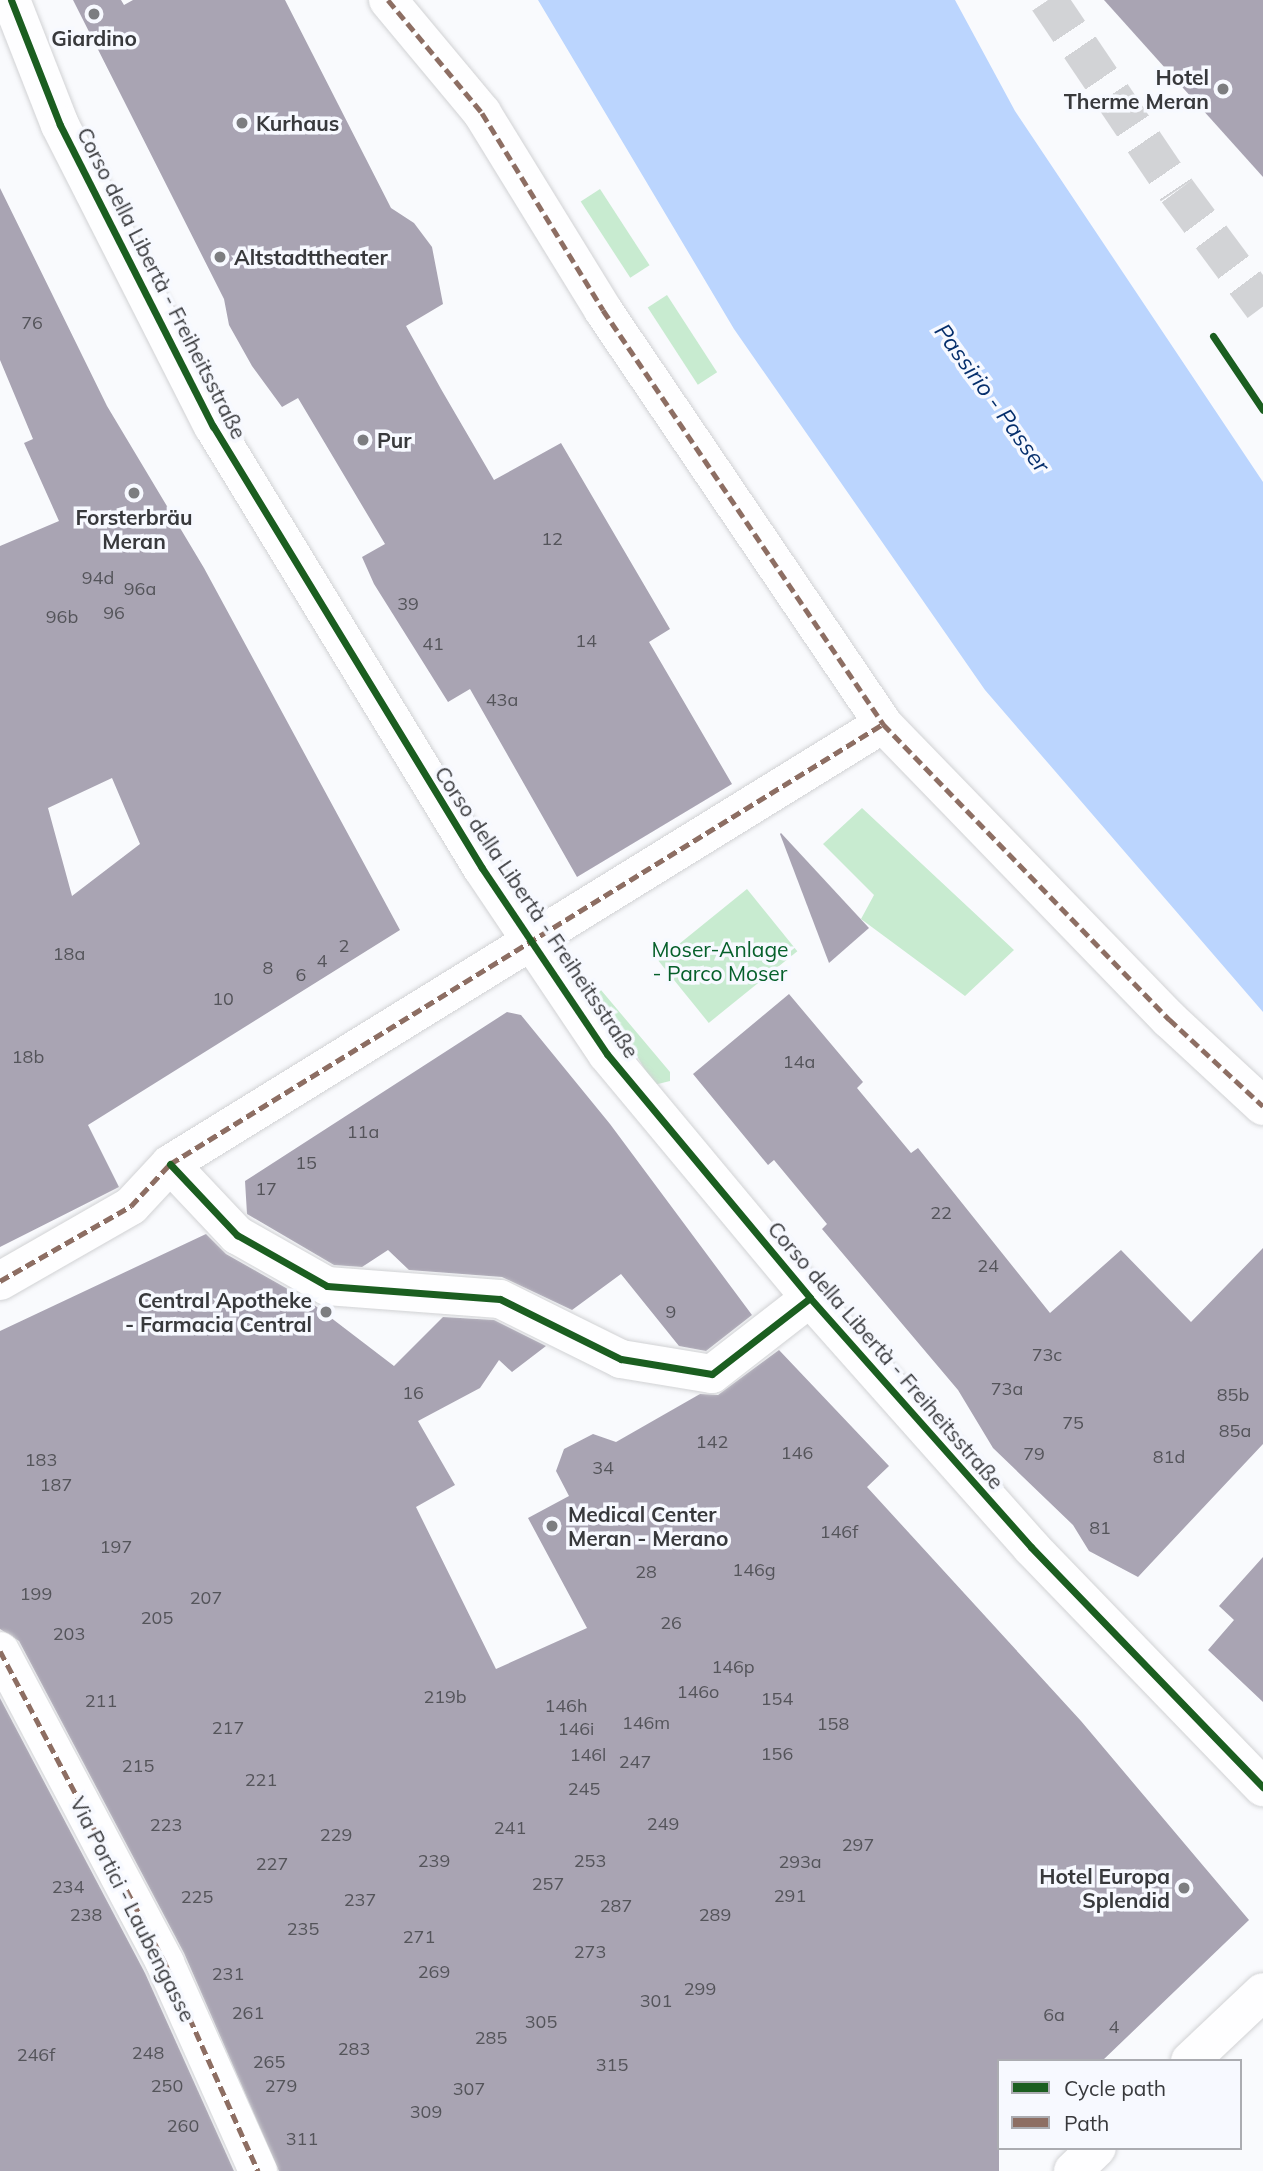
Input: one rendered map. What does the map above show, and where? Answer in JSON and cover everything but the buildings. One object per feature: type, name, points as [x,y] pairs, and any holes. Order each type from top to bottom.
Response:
[{"type":"street","name":"Corso della Libertà - Freiheitsstraße","points":[[11,0],[60,125],[186,377],[530,940],[607,1054],[810,1298],[1031,1546],[1263,1787]]},
{"type":"street","points":[[388,0],[482,113],[603,310],[883,724],[1169,1019],[1263,1107]]},
{"type":"street","points":[[0,1281],[131,1206],[170,1164],[883,724]]},
{"type":"street","points":[[170,1164],[237,1235],[327,1286],[500,1299],[621,1359],[712,1374],[810,1298]]},
{"type":"street","name":"Via Portici - Laubengasse","points":[[0,1651],[164,1964],[258,2171]]},
{"type":"street","points":[[1192,2059],[1263,1992]]},
{"type":"street","points":[[1073,2171],[1095,2150]]},
{"type":"green space","points":[[600,189],[650,265],[630,278],[581,202]]},
{"type":"green space","points":[[667,295],[717,372],[698,385],[648,308]]},
{"type":"green space","points":[[862,808],[1014,950],[965,996],[861,919],[874,895],[823,844]]},
{"type":"green space","name":"Moser-Anlage - Parco Moser","points":[[747,889],[797,951],[709,1023],[658,961]]},
{"type":"green space","points":[[601,990],[670,1072],[670,1081],[654,1085],[624,1034],[602,1020],[593,999]]},
{"type":"water","name":"Passirio - Passer","points":[[538,0],[955,0],[1015,111],[1263,482],[1263,1012],[985,690],[734,329]]},
{"type":"tunnel","points":[[1048,0],[1177,191],[1263,307]]},
{"type":"marked path","points":[[388,0],[482,113],[603,310],[883,724],[1169,1019],[1263,1106]]},
{"type":"marked path","points":[[0,1281],[131,1206],[170,1164],[883,724]]},
{"type":"marked path","points":[[0,1651],[165,1963],[258,2171]]},
{"type":"cycle path","points":[[11,0],[60,125],[213,426],[482,868],[607,1054],[810,1298],[1031,1547],[1263,1787]]},
{"type":"cycle path","points":[[1213,336],[1263,410]]},
{"type":"cycle path","points":[[170,1164],[237,1235],[327,1286],[500,1299],[621,1359],[712,1374],[810,1298]]},
{"type":"place","name":"Giardino","points":[[94,14]]},
{"type":"place","name":"Hotel Therme Meran","points":[[1223,89]]},
{"type":"place","name":"Kurhaus","points":[[242,123]]},
{"type":"place","name":"Altstadttheater","points":[[220,257]]},
{"type":"place","name":"Pur","points":[[363,440]]},
{"type":"place","name":"Forsterbräu Meran","points":[[134,493]]},
{"type":"place","name":"Central Apotheke - Farmacia Central","points":[[326,1312]]},
{"type":"place","name":"Medical Center Meran - Merano","points":[[552,1526]]},
{"type":"place","name":"Hotel Europa Splendid","points":[[1184,1888]]}]
